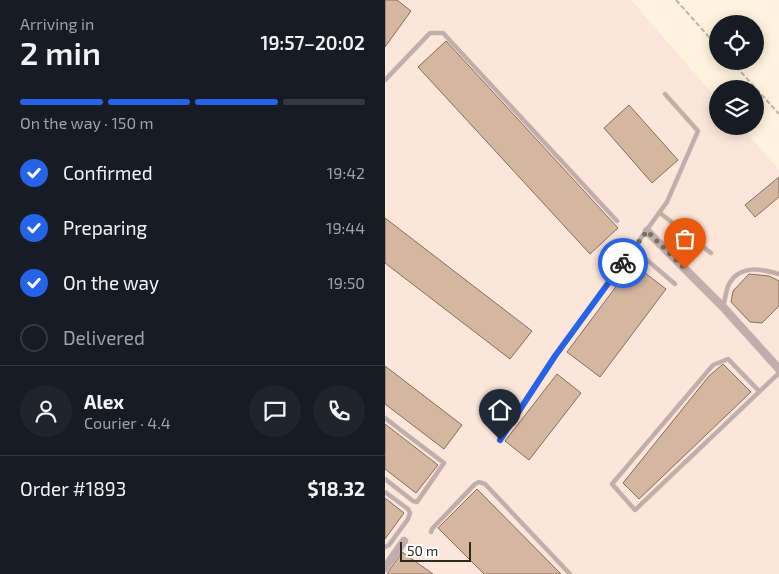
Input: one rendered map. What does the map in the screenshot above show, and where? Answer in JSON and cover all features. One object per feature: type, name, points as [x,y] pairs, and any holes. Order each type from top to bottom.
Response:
[{"type":"street","points":[[647,231],[723,307],[779,369]]},
{"type":"street","points":[[385,568],[404,541]]},
{"type":"lane","points":[[385,80],[430,33],[443,33],[617,222]]},
{"type":"lane","points":[[500,440],[555,356],[667,202],[698,131],[665,94]]},
{"type":"lane","points":[[660,213],[711,252]]},
{"type":"lane","points":[[634,249],[675,284]]},
{"type":"lane","points":[[723,307],[729,283],[741,272],[753,269],[779,274]]},
{"type":"lane","points":[[759,391],[728,359],[713,365],[612,484],[635,510],[779,373]]},
{"type":"lane","points":[[385,418],[444,463],[417,502],[385,479]]},
{"type":"lane","points":[[431,532],[475,484],[479,482],[485,484],[570,574]]},
{"type":"lane","points":[[385,492],[408,509],[409,513],[408,519],[389,545],[385,547]]},
{"type":"path","points":[[676,0],[709,37]]},
{"type":"path","points":[[739,70],[779,114]]},
{"type":"shaded area","points":[[385,0],[631,0],[709,90],[709,135],[749,135],[779,170],[779,574],[385,574]]},
{"type":"building","points":[[385,0],[397,0],[411,11],[385,47]]},
{"type":"building","points":[[446,41],[618,228],[590,254],[418,67]]},
{"type":"building","points":[[629,105],[678,160],[652,183],[604,128]]},
{"type":"building","points":[[779,177],[779,197],[755,217],[745,205]]},
{"type":"building","points":[[385,218],[532,331],[510,359],[385,263]]},
{"type":"building","points":[[633,264],[666,289],[600,377],[567,352]]},
{"type":"building","points":[[749,274],[769,276],[779,281],[779,306],[762,323],[750,322],[731,302],[733,291]]},
{"type":"building","points":[[723,364],[751,392],[639,499],[623,483],[709,376]]},
{"type":"building","points":[[385,366],[462,425],[444,449],[385,404]]},
{"type":"building","points":[[557,374],[581,393],[529,460],[505,441]]},
{"type":"building","points":[[385,424],[438,465],[416,493],[385,469]]},
{"type":"building","points":[[477,489],[561,574],[484,574],[438,528]]},
{"type":"building","points":[[385,498],[404,513],[385,539]]},
{"type":"building","points":[[402,552],[433,574],[387,574]]},
{"type":"way so far","points":[[623,263],[647,231],[685,269]]},
{"type":"route","points":[[500,440],[555,356],[623,263]]}]
